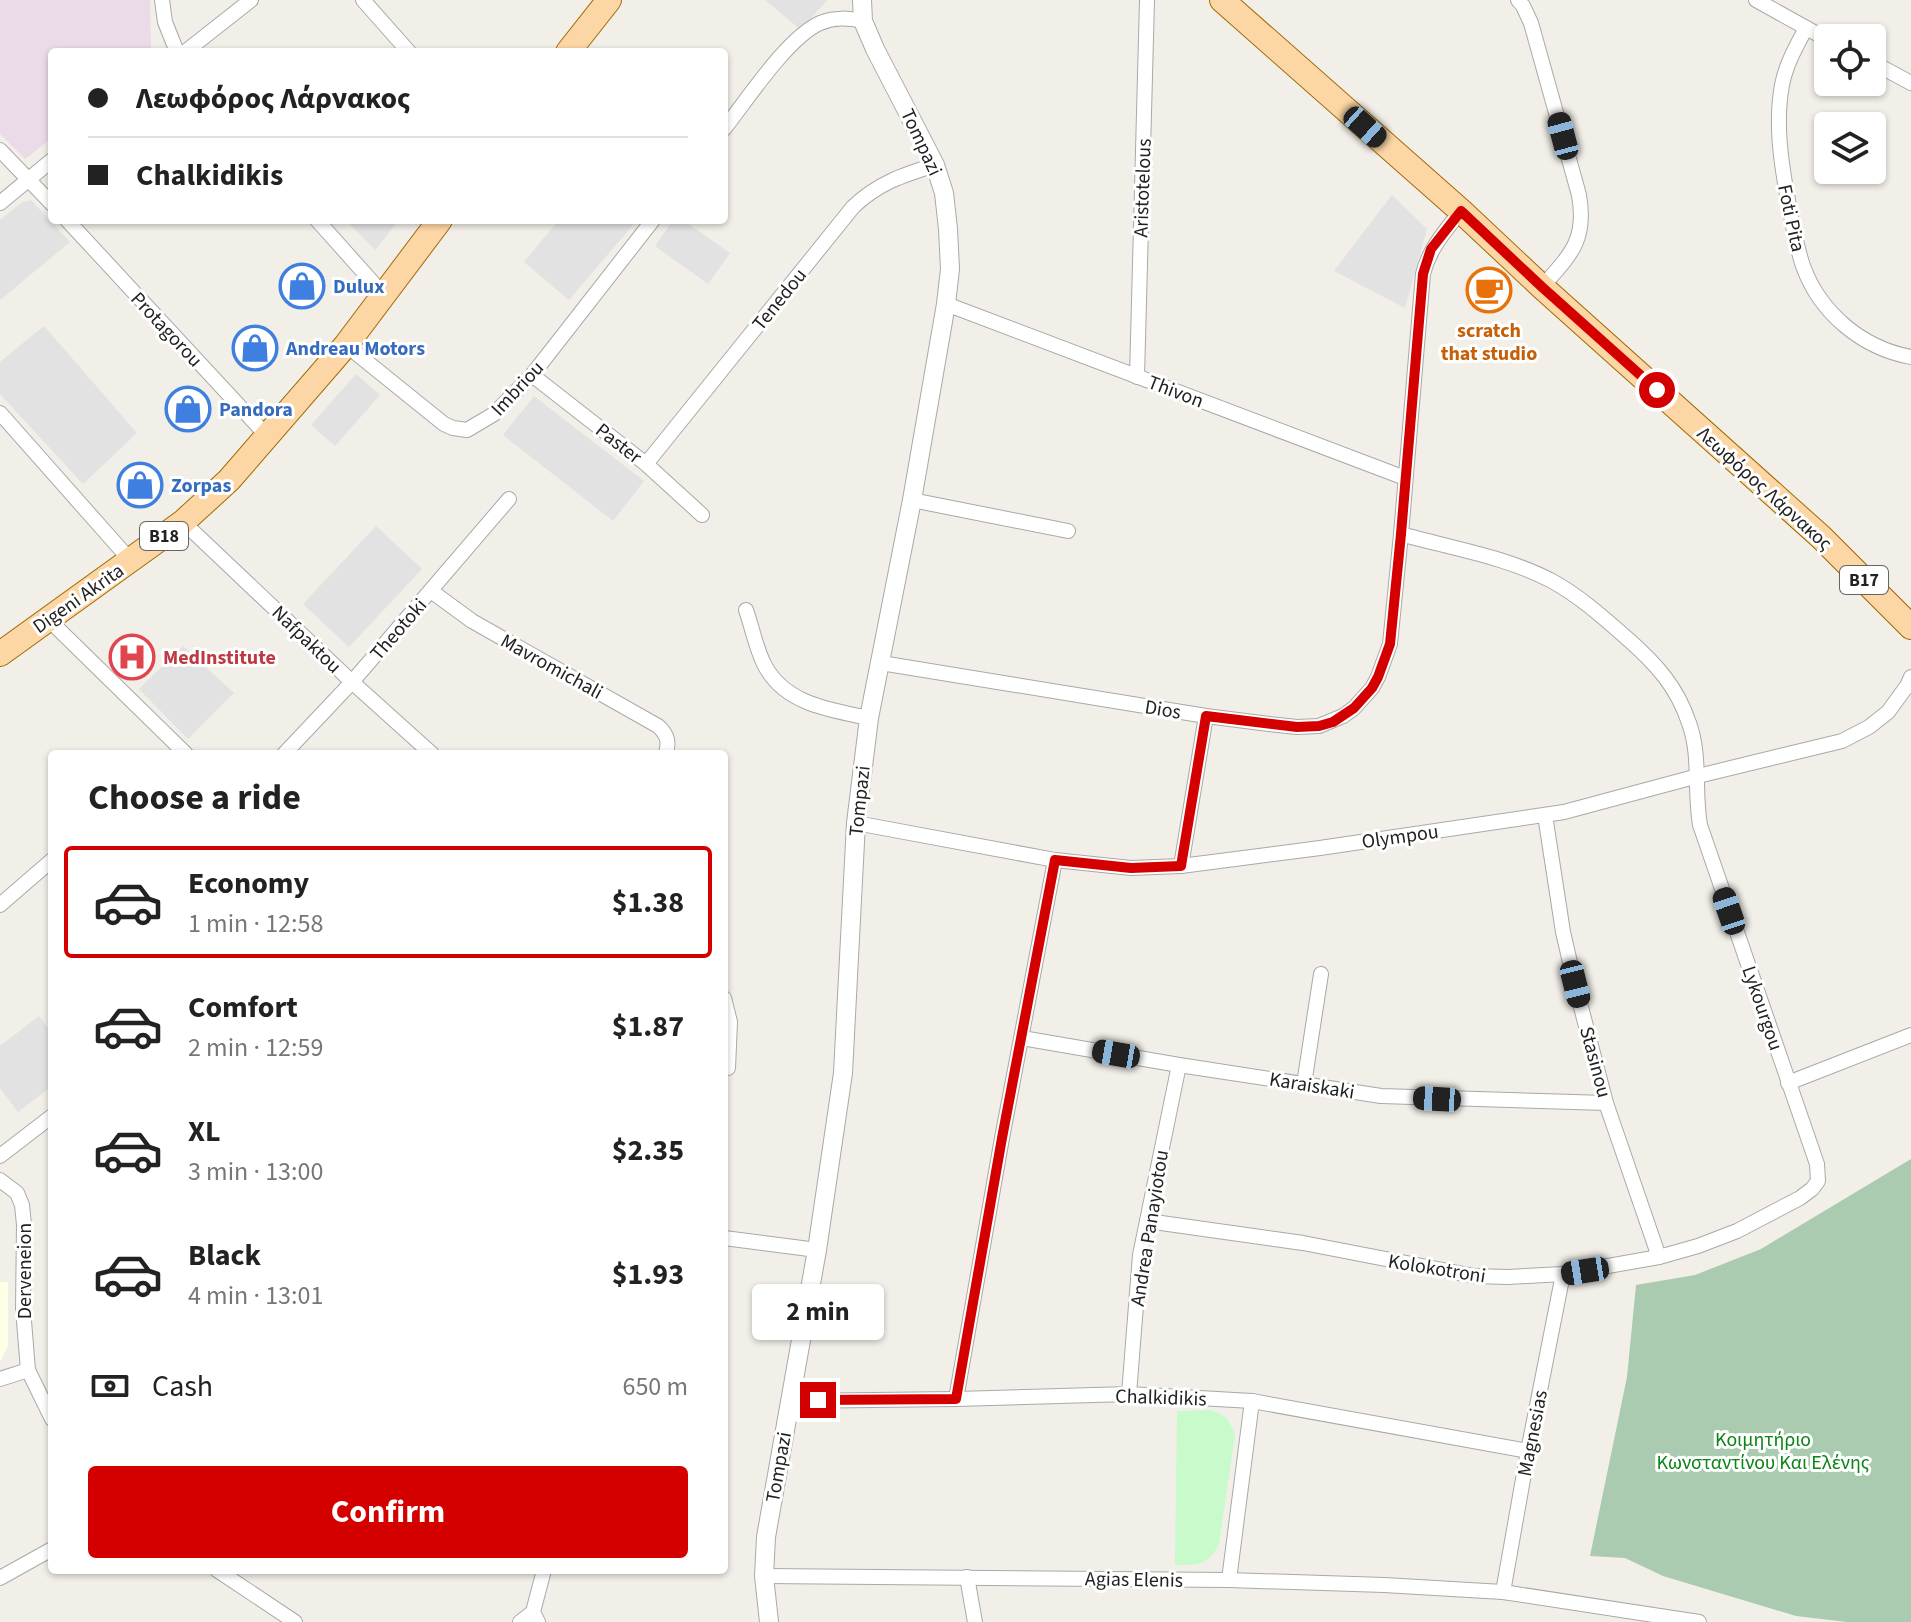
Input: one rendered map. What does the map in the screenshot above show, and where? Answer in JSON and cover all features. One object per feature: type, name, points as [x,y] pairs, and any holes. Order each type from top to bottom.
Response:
[{"type":"main road","points":[[571,48],[609,0]]},
{"type":"main road","name":"Λεωφόρος Λάρνακος","points":[[1222,0],[1461,211],[1821,537],[1910,629]]},
{"type":"main road","name":"Digeni Akrita","points":[[0,654],[183,522],[229,480],[346,345],[437,224]]},
{"type":"street","points":[[162,0],[165,22],[175,48]]},
{"type":"street","points":[[190,48],[251,0]]},
{"type":"street","points":[[363,0],[405,48]]},
{"type":"street","name":"Tompazi","points":[[769,1622],[764,1576],[766,1537],[817,1250],[843,1073],[856,823],[869,718],[912,500],[950,269],[944,193],[935,165],[875,49],[863,21],[862,0]]},
{"type":"street","name":"Aristotelous","points":[[1137,377],[1147,0]]},
{"type":"street","points":[[1518,0],[1535,35],[1582,210],[1582,225],[1576,243],[1542,287]]},
{"type":"street","points":[[1756,0],[1814,32]]},
{"type":"street","points":[[728,124],[799,37],[820,23],[842,17],[863,21]]},
{"type":"street","name":"Foti Pita","points":[[1806,28],[1787,65],[1780,100],[1779,130],[1783,174],[1803,266],[1825,306],[1845,326],[1887,351],[1911,357]]},
{"type":"street","points":[[1886,70],[1911,83]]},
{"type":"street","points":[[0,150],[48,200]]},
{"type":"street","points":[[0,203],[48,163]]},
{"type":"street","name":"Tenedou","points":[[646,464],[853,207],[892,179],[935,165]]},
{"type":"street","name":"Dios","points":[[881,663],[1206,716],[1297,727],[1333,722],[1354,708],[1372,688],[1390,644],[1423,274],[1431,249],[1461,211]]},
{"type":"street","name":"Protagorou","points":[[71,224],[268,437]]},
{"type":"street","points":[[321,224],[383,294]]},
{"type":"street","name":"Imbriou","points":[[346,345],[433,417],[461,430],[474,427],[494,414],[532,375],[650,224]]},
{"type":"street","name":"Thivon","points":[[946,304],[1405,478]]},
{"type":"street","name":"Paster","points":[[532,375],[646,464],[702,515]]},
{"type":"street","points":[[0,413],[131,561]]},
{"type":"street","name":"Theotoki","points":[[288,750],[352,682],[509,499]]},
{"type":"street","points":[[912,500],[1068,531]]},
{"type":"street","name":"Nafpaktou","points":[[183,522],[428,750]]},
{"type":"street","name":"Lykourgou","points":[[1401,534],[1513,565],[1551,581],[1592,607],[1660,670],[1679,697],[1694,740],[1700,825],[1811,1147]]},
{"type":"street","name":"Mavromichali","points":[[431,591],[472,621],[658,726],[664,732],[667,749]]},
{"type":"street","points":[[746,610],[764,663],[782,686],[801,700],[819,707],[869,718]]},
{"type":"street","points":[[48,619],[178,750]]},
{"type":"street","name":"Olympou","points":[[856,823],[1055,860],[1131,868],[1181,866],[1564,812],[1842,741],[1869,727],[1888,712],[1911,677]]},
{"type":"street","points":[[1888,712],[1911,692]]},
{"type":"street","points":[[1181,866],[1206,716]]},
{"type":"street","name":"Stasinou","points":[[1545,815],[1563,932],[1606,1103],[1659,1257]]},
{"type":"street","points":[[956,1399],[1055,860]]},
{"type":"street","points":[[0,905],[48,863]]},
{"type":"street","points":[[1304,1084],[1321,974]]},
{"type":"street","points":[[728,1014],[728,1068]]},
{"type":"street","points":[[1788,1083],[1911,1035]]},
{"type":"street","name":"Karaiskaki","points":[[1022,1038],[1381,1096],[1606,1103]]},
{"type":"street","name":"Andrea Panayiotou","points":[[1129,1394],[1140,1255],[1179,1065]]},
{"type":"street","points":[[0,1156],[48,1119]]},
{"type":"street","name":"Kolokotroni","points":[[1147,1221],[1303,1243],[1474,1276],[1563,1274],[1659,1257],[1737,1231],[1812,1189],[1818,1181],[1818,1173],[1811,1147]]},
{"type":"street","name":"Derveneion","points":[[0,1180],[17,1193],[22,1205],[23,1309],[28,1370]]},
{"type":"street","points":[[728,1239],[817,1250]]},
{"type":"street","name":"Magnesias","points":[[1503,1592],[1563,1274]]},
{"type":"street","points":[[0,1379],[28,1370],[48,1411]]},
{"type":"street","name":"Chalkidikis","points":[[790,1401],[1129,1394],[1252,1401],[1528,1451]]},
{"type":"street","points":[[1229,1580],[1252,1401]]},
{"type":"street","points":[[0,1578],[48,1551]]},
{"type":"street","points":[[223,1574],[295,1622]]},
{"type":"street","points":[[520,1622],[536,1617],[543,1574]]},
{"type":"street","name":"Agias Elenis","points":[[764,1576],[1229,1580],[1384,1585],[1503,1592],[1699,1622]]},
{"type":"street","points":[[967,1577],[975,1622]]},
{"type":"shaded area","points":[[0,0],[150,0],[151,48],[48,48],[48,141],[25,159],[0,134]]},
{"type":"shaded area","points":[[765,0],[827,0],[801,30]]},
{"type":"shaded area","points":[[1392,195],[1427,229],[1405,308],[1334,271]]},
{"type":"shaded area","points":[[31,200],[48,218],[48,224],[53,224],[70,242],[0,300],[0,220],[21,203]]},
{"type":"shaded area","points":[[350,224],[396,224],[375,250]]},
{"type":"shaded area","points":[[556,224],[634,224],[569,300],[524,262]]},
{"type":"shaded area","points":[[670,224],[689,224],[730,253],[708,284],[655,246]]},
{"type":"shaded area","points":[[44,326],[137,433],[83,484],[0,394],[0,362]]},
{"type":"shaded area","points":[[356,374],[380,395],[335,446],[311,425]]},
{"type":"shaded area","points":[[534,396],[644,481],[613,521],[503,435]]},
{"type":"shaded area","points":[[376,526],[422,569],[349,647],[303,604]]},
{"type":"shaded area","points":[[183,646],[234,693],[188,739],[139,689]]},
{"type":"shaded area","points":[[39,1016],[48,1028],[48,1089],[18,1112],[0,1088],[0,1046]]},
{"type":"shaded area","points":[[0,1282],[8,1282],[8,1346],[0,1362]]},
{"type":"green space","name":"Κοιμητήριο Κωνσταντίνου Και Ελένης","points":[[1911,1159],[1911,1622],[1847,1622],[1796,1616],[1663,1576],[1625,1558],[1590,1556],[1627,1377],[1636,1285],[1695,1275],[1761,1249]]},
{"type":"green space","points":[[1212,1410],[1227,1418],[1235,1434],[1219,1544],[1211,1557],[1202,1563],[1175,1565],[1177,1411]]},
{"type":"place","name":"Dulux","points":[[302,286]]},
{"type":"place","name":"scratch that studio","points":[[1489,290]]},
{"type":"place","name":"Andreau Motors","points":[[255,348]]},
{"type":"place","name":"Pandora","points":[[188,409]]},
{"type":"place","name":"Zorpas","points":[[140,485]]},
{"type":"place","name":"MedInstitute","points":[[132,657]]},
{"type":"route","points":[[818,1400],[956,1399],[1055,860],[1131,868],[1181,866],[1206,716],[1297,727],[1319,726],[1333,722],[1354,708],[1378,677],[1390,644],[1423,274],[1431,249],[1461,211],[1657,390]]}]
